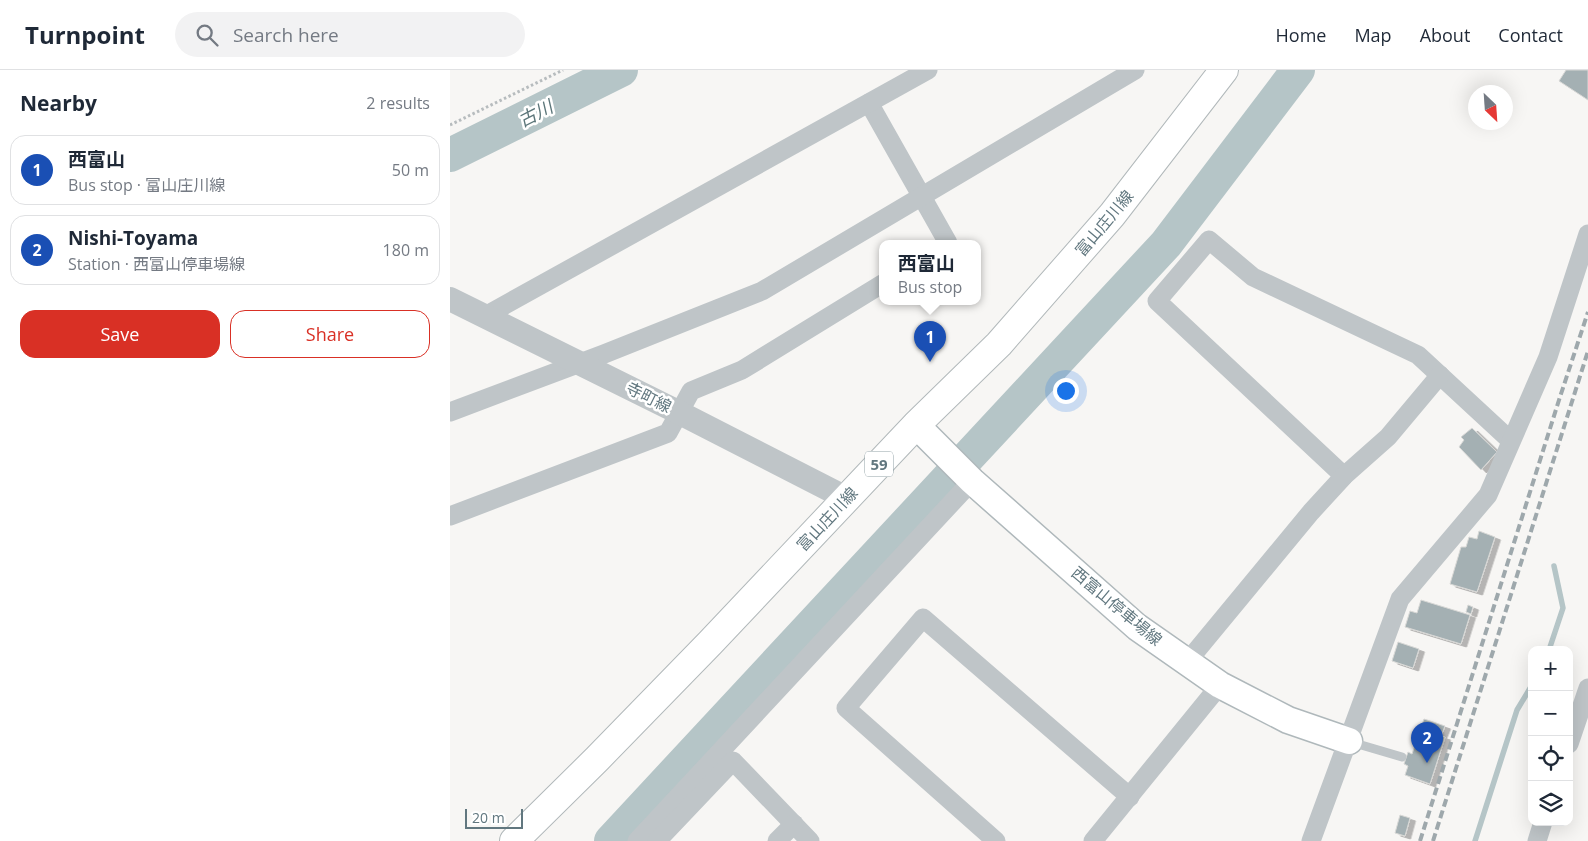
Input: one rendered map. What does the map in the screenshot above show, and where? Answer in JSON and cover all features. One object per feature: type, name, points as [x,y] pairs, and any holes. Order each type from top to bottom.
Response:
[{"type":"main road","name":"富山庄川線","points":[[514,841],[710,643],[916,425],[999,344],[1106,222],[1224,70]]},
{"type":"main road","name":"西富山停車場線","points":[[916,425],[972,481],[1137,627],[1220,685],[1288,720],[1348,741]]},
{"type":"street","points":[[485,316],[928,70]]},
{"type":"street","points":[[450,412],[604,354],[762,291],[1135,70]]},
{"type":"street","points":[[869,103],[946,240]]},
{"type":"street","points":[[1311,841],[1400,599],[1488,495],[1548,356],[1588,234]]},
{"type":"street","points":[[1344,476],[1157,301],[1209,240],[1253,277],[1418,355],[1511,441]]},
{"type":"street","points":[[450,516],[668,433],[691,391],[742,370],[879,286]]},
{"type":"street","name":"寺町線","points":[[450,299],[680,412],[846,498]]},
{"type":"street","points":[[1186,662],[1311,512],[1344,476],[1388,437],[1440,375]]},
{"type":"street","points":[[637,841],[972,481]]},
{"type":"street","points":[[996,841],[846,708],[923,618],[1130,796]]},
{"type":"street","points":[[1093,841],[1220,685]]},
{"type":"street","points":[[1572,736],[1588,688]]},
{"type":"street","points":[[657,841],[733,761],[810,841]]},
{"type":"street","points":[[777,841],[794,824]]},
{"type":"street","points":[[1537,841],[1543,826]]},
{"type":"lane","points":[[1348,741],[1402,757]]},
{"type":"path","points":[[450,125],[564,70]]},
{"type":"building","points":[[1566,70],[1588,70],[1588,100],[1559,81]]},
{"type":"building","points":[[1472,428],[1497,452],[1481,470],[1459,447],[1464,440],[1461,437]]},
{"type":"building","points":[[1479,531],[1495,537],[1477,592],[1450,584],[1461,547],[1466,547],[1469,537],[1477,539]]},
{"type":"building","points":[[1421,600],[1470,615],[1461,644],[1405,627],[1410,611],[1417,613]]},
{"type":"building","points":[[1468,605],[1473,607],[1471,614],[1466,612]]},
{"type":"building","points":[[1398,642],[1419,649],[1413,668],[1392,661]]},
{"type":"building","points":[[1424,719],[1445,726],[1441,736],[1445,737],[1430,784],[1405,775],[1408,766],[1404,764],[1408,752],[1412,754]]},
{"type":"building","points":[[1400,815],[1410,818],[1405,836],[1395,833]]},
{"type":"waterway","name":"古川","points":[[450,155],[621,70]]},
{"type":"waterway","points":[[611,841],[1166,244],[1298,70]]},
{"type":"waterway","points":[[1550,646],[1563,608],[1554,566]]},
{"type":"waterway","points":[[1475,841],[1517,710],[1528,691]]},
{"type":"railway","points":[[1420,841],[1588,312]]},
{"type":"railway","points":[[1433,841],[1588,351]]},
{"type":"place","name":"西富山","points":[[930,362]]},
{"type":"place","name":"Nishi-Toyama","points":[[1427,763]]}]
